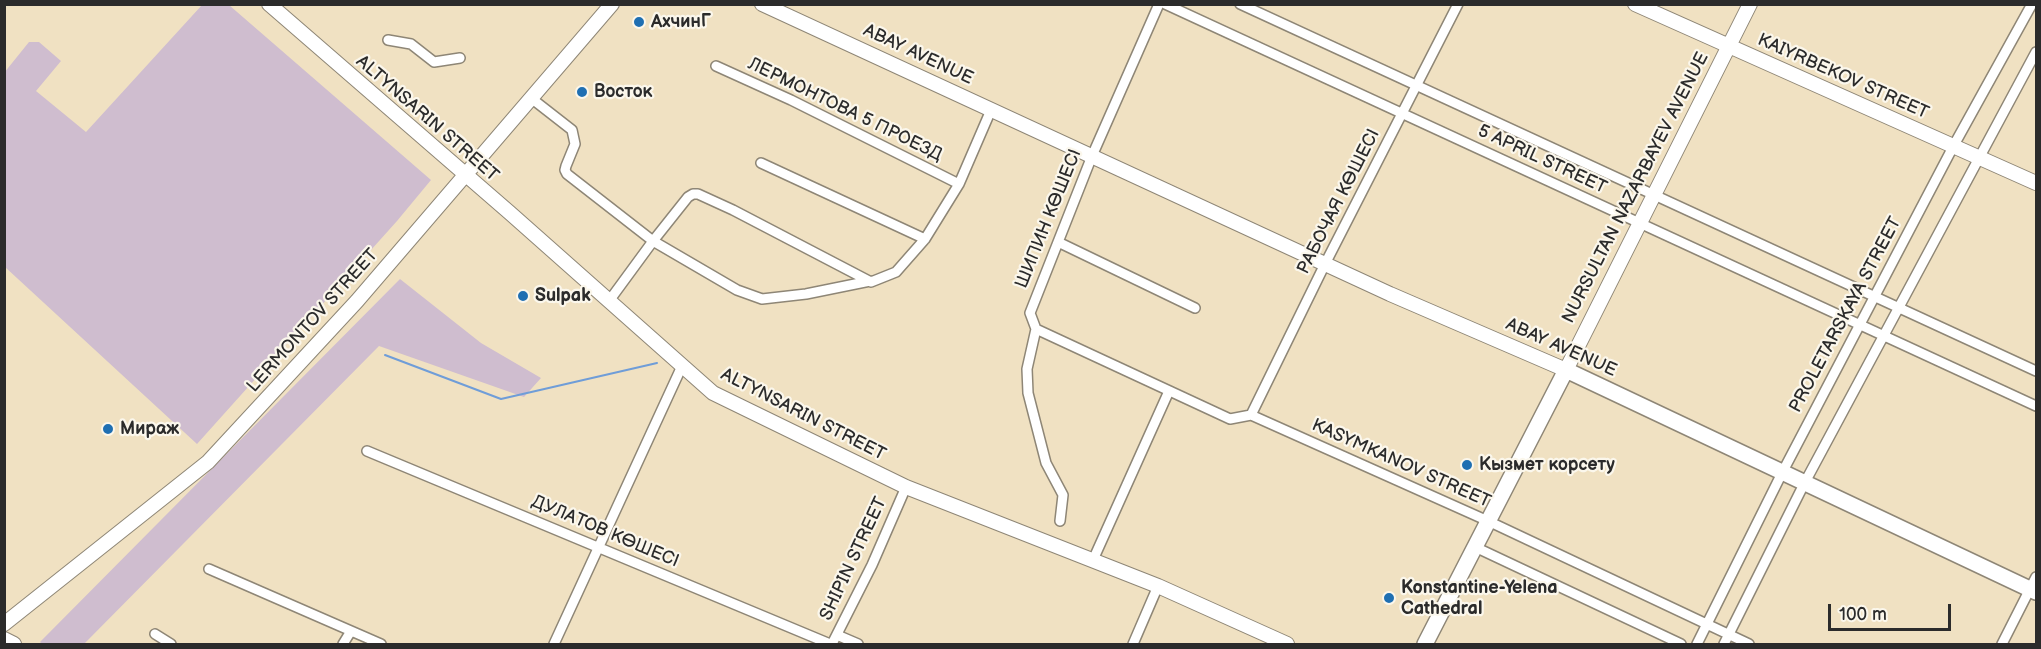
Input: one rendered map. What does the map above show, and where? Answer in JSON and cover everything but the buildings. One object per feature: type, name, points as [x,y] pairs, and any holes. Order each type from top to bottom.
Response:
[{"type":"main road","name":"ABAY AVENUE","points":[[1566,370],[1804,484],[2034,586]]},
{"type":"main road","name":"NURSULTAN NAZARBAYEV AVENUE","points":[[1425,645],[1566,370]]},
{"type":"street","name":"ALTYNSARIN STREET","points":[[269,4],[713,393],[906,487],[1158,586],[1287,645]]},
{"type":"street","name":"LERMONTOV STREET","points":[[4,624],[208,462],[357,301],[612,4]]},
{"type":"street","name":"ABAY AVENUE","points":[[762,4],[1325,264],[1566,370]]},
{"type":"street","name":"ШИПИН КӨШЕСІ","points":[[1060,521],[1063,495],[1046,463],[1028,393],[1027,369],[1036,329],[1030,313],[1092,156],[1159,4]]},
{"type":"street","name":"5 APRIL STREET","points":[[1165,4],[2037,406]]},
{"type":"street","name":"5 APRIL STREET","points":[[1240,4],[2037,371]]},
{"type":"street","name":"РАБОЧАЯ КӨШЕСІ","points":[[1251,415],[1325,264],[1458,4]]},
{"type":"street","name":"KAIYRBEKOV STREET","points":[[1635,4],[2037,183]]},
{"type":"street","name":"NURSULTAN NAZARBAYEV AVENUE","points":[[1566,370],[1750,4]]},
{"type":"street","name":"PROLETARSKAYA STREET","points":[[1697,645],[1782,473],[1954,145],[2032,4]]},
{"type":"street","points":[[388,40],[411,44],[434,62],[460,58]]},
{"type":"street","points":[[1724,645],[1804,484],[2037,52]]},
{"type":"street","name":"ЛЕРМОНТОВА 5 ПРОЕЗД","points":[[717,66],[791,100],[959,184]]},
{"type":"street","points":[[531,98],[572,130],[575,140],[565,170],[567,174],[654,241],[737,290],[762,299],[806,294],[871,282],[896,272],[925,239],[959,184],[991,110]]},
{"type":"street","points":[[761,163],[925,239]]},
{"type":"street","points":[[609,301],[688,197],[693,194],[698,194],[871,282]]},
{"type":"street","points":[[1058,242],[1195,308]]},
{"type":"street","name":"KASYMKANOV STREET","points":[[1036,329],[1230,419],[1251,415],[1488,521],[1749,645]]},
{"type":"street","points":[[554,645],[682,366]]},
{"type":"street","points":[[1093,560],[1169,391]]},
{"type":"street","name":"ДУЛАТОВ КӨШЕСІ","points":[[367,451],[831,645]]},
{"type":"street","name":"SHIPIN STREET","points":[[831,645],[872,565],[906,487]]},
{"type":"street","points":[[1475,547],[1681,645]]},
{"type":"street","points":[[209,569],[381,645]]},
{"type":"street","points":[[1133,645],[1158,586]]},
{"type":"street","points":[[2002,645],[2034,586]]},
{"type":"street","points":[[344,645],[351,631]]},
{"type":"street","points":[[155,634],[171,645]]},
{"type":"street","points":[[837,635],[858,645]]},
{"type":"street","points":[[4,639],[14,645]]},
{"type":"shaded area","points":[[202,5],[229,5],[431,180],[197,444],[5,267],[4,73],[29,42],[39,42],[61,61],[36,91],[86,132]]},
{"type":"shaded area","points":[[400,279],[481,343],[541,378],[524,397],[379,346],[84,644],[42,644],[40,642]]},
{"type":"waterway","points":[[385,355],[501,399],[657,363]]},
{"type":"place","name":"АхчинГ","points":[[639,22]]},
{"type":"place","name":"Восток","points":[[582,92]]},
{"type":"place","name":"Sulpak","points":[[523,296]]},
{"type":"place","name":"Мираж","points":[[108,429]]},
{"type":"place","name":"Кызмет корсету","points":[[1467,465]]},
{"type":"place","name":"Konstantine-Yelena Cathedral","points":[[1389,598]]}]
